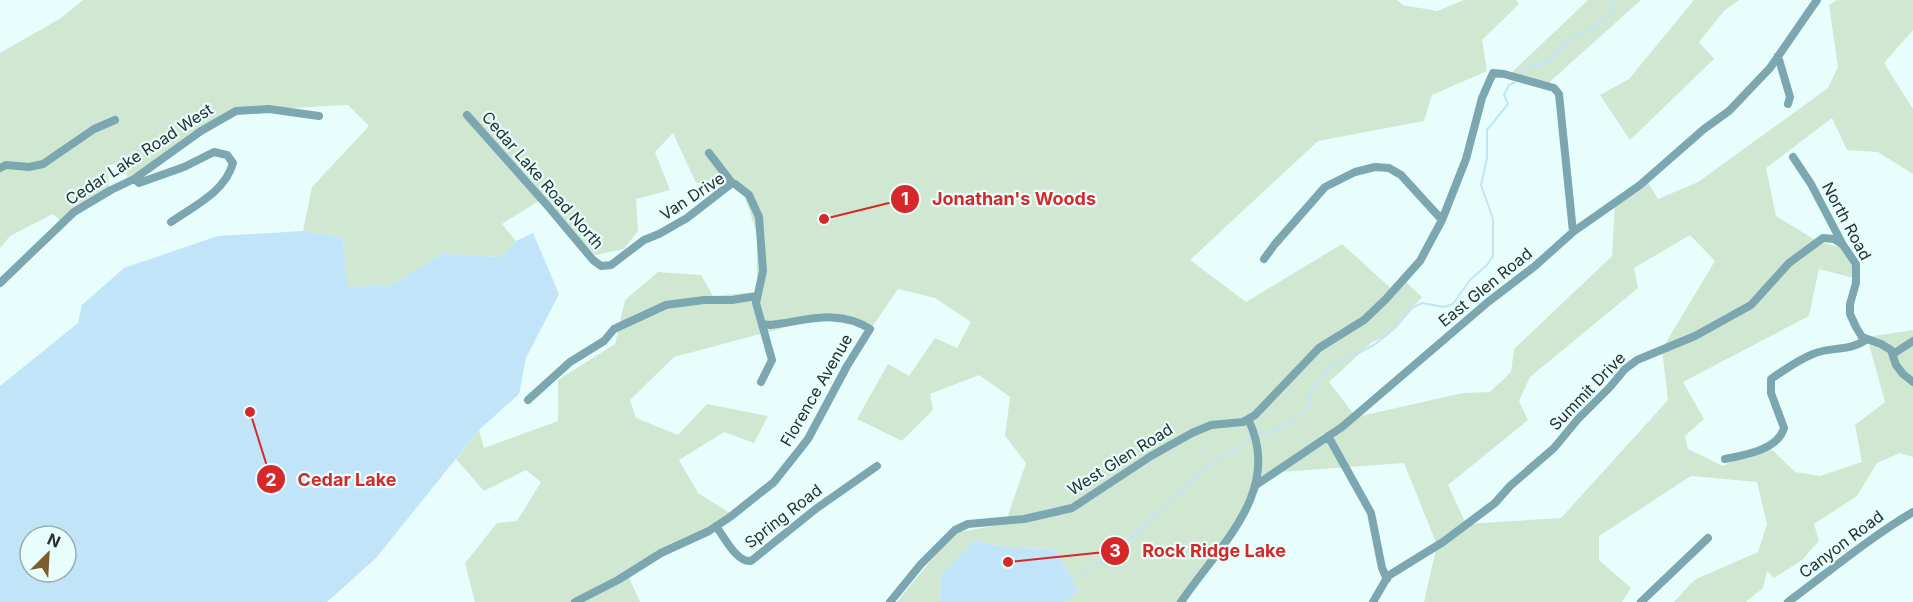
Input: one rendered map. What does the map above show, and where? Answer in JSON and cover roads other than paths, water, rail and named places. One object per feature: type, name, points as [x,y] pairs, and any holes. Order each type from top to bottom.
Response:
[{"type":"street","name":"East Glen Road","points":[[1256,486],[1369,405],[1573,232],[1640,185],[1704,129],[1729,111],[1770,68],[1817,0]]},
{"type":"street","points":[[1778,56],[1790,97],[1788,104]]},
{"type":"street","points":[[1181,602],[1236,529],[1256,486],[1257,440],[1248,419],[1255,415],[1319,348],[1364,320],[1420,261],[1442,220],[1466,159],[1482,98],[1493,73],[1554,88],[1559,94],[1573,232]]},
{"type":"street","name":"Cedar Lake Road West","points":[[0,283],[74,212],[111,190],[134,180],[201,130],[236,111],[269,109],[319,116]]},
{"type":"street","name":"Cedar Lake Road North","points":[[467,115],[593,260],[601,266],[608,267],[627,253]]},
{"type":"street","points":[[0,168],[6,165],[29,167],[43,164],[94,129],[115,120]]},
{"type":"street","points":[[134,180],[139,183],[148,180],[184,167],[214,152],[221,152],[230,157],[233,163],[228,176],[214,192],[171,222]]},
{"type":"street","points":[[709,153],[732,183]]},
{"type":"street","name":"North Road","points":[[1793,157],[1811,184],[1856,264],[1857,273],[1850,314],[1862,337],[1891,350],[1896,365],[1913,382]]},
{"type":"street","points":[[1264,259],[1325,187],[1355,172],[1375,167],[1389,168],[1401,175],[1442,220]]},
{"type":"street","name":"Van Drive","points":[[627,253],[644,240],[687,218],[732,183],[749,195],[759,217],[763,271],[756,303],[772,360],[761,382]]},
{"type":"street","name":"Summit Drive","points":[[1373,602],[1387,579],[1443,542],[1495,503],[1510,486],[1559,443],[1624,369],[1637,360],[1695,336],[1751,305],[1789,263],[1822,238],[1834,239],[1843,244]]},
{"type":"street","points":[[528,400],[570,362],[604,341],[614,329],[666,305],[757,296]]},
{"type":"street","name":"Florence Avenue","points":[[575,602],[618,580],[661,553],[717,526],[774,482],[808,439],[847,366],[870,329],[856,321],[839,317],[762,324]]},
{"type":"street","points":[[1725,459],[1754,453],[1768,446],[1783,433],[1784,428],[1771,393],[1771,379],[1813,354],[1831,349],[1848,349],[1867,339]]},
{"type":"street","points":[[1893,354],[1913,341]]},
{"type":"street","name":"West Glen Road","points":[[890,602],[921,564],[955,530],[968,524],[1024,518],[1072,508],[1172,443],[1211,425],[1243,422],[1248,419]]},
{"type":"street","points":[[1328,436],[1371,513],[1382,568],[1387,579]]},
{"type":"street","name":"Spring Road","points":[[717,526],[742,559],[751,561],[825,501],[877,466]]},
{"type":"street","name":"Canyon Road","points":[[1788,602],[1854,550],[1913,512]]},
{"type":"street","points":[[1641,602],[1708,538]]},
{"type":"water","points":[[303,231],[343,238],[347,287],[390,285],[442,254],[501,257],[516,241],[533,233],[559,294],[526,358],[519,394],[479,430],[376,558],[327,602],[0,602],[0,386],[78,323],[82,305],[124,268],[218,236]]},
{"type":"water","points":[[974,541],[1013,548],[1055,549],[1078,592],[1065,602],[940,602],[941,575]]},
{"type":"waterway","points":[[1521,74],[1523,70],[1549,61],[1567,40],[1594,28],[1613,11],[1613,0]]},
{"type":"waterway","points":[[1072,579],[1105,559],[1134,536],[1198,474],[1224,455],[1253,437],[1279,428],[1309,409],[1309,392],[1330,367],[1374,345],[1394,329],[1412,308],[1422,303],[1444,307],[1453,304],[1470,280],[1487,265],[1493,256],[1493,219],[1481,185],[1487,158],[1487,130],[1508,104],[1504,95],[1509,85],[1516,82]]},
{"type":"place","name":"Jonathan's Woods","points":[[824,219]]},
{"type":"place","name":"Cedar Lake","points":[[250,412]]},
{"type":"place","name":"Rock Ridge Lake","points":[[1008,562]]}]
